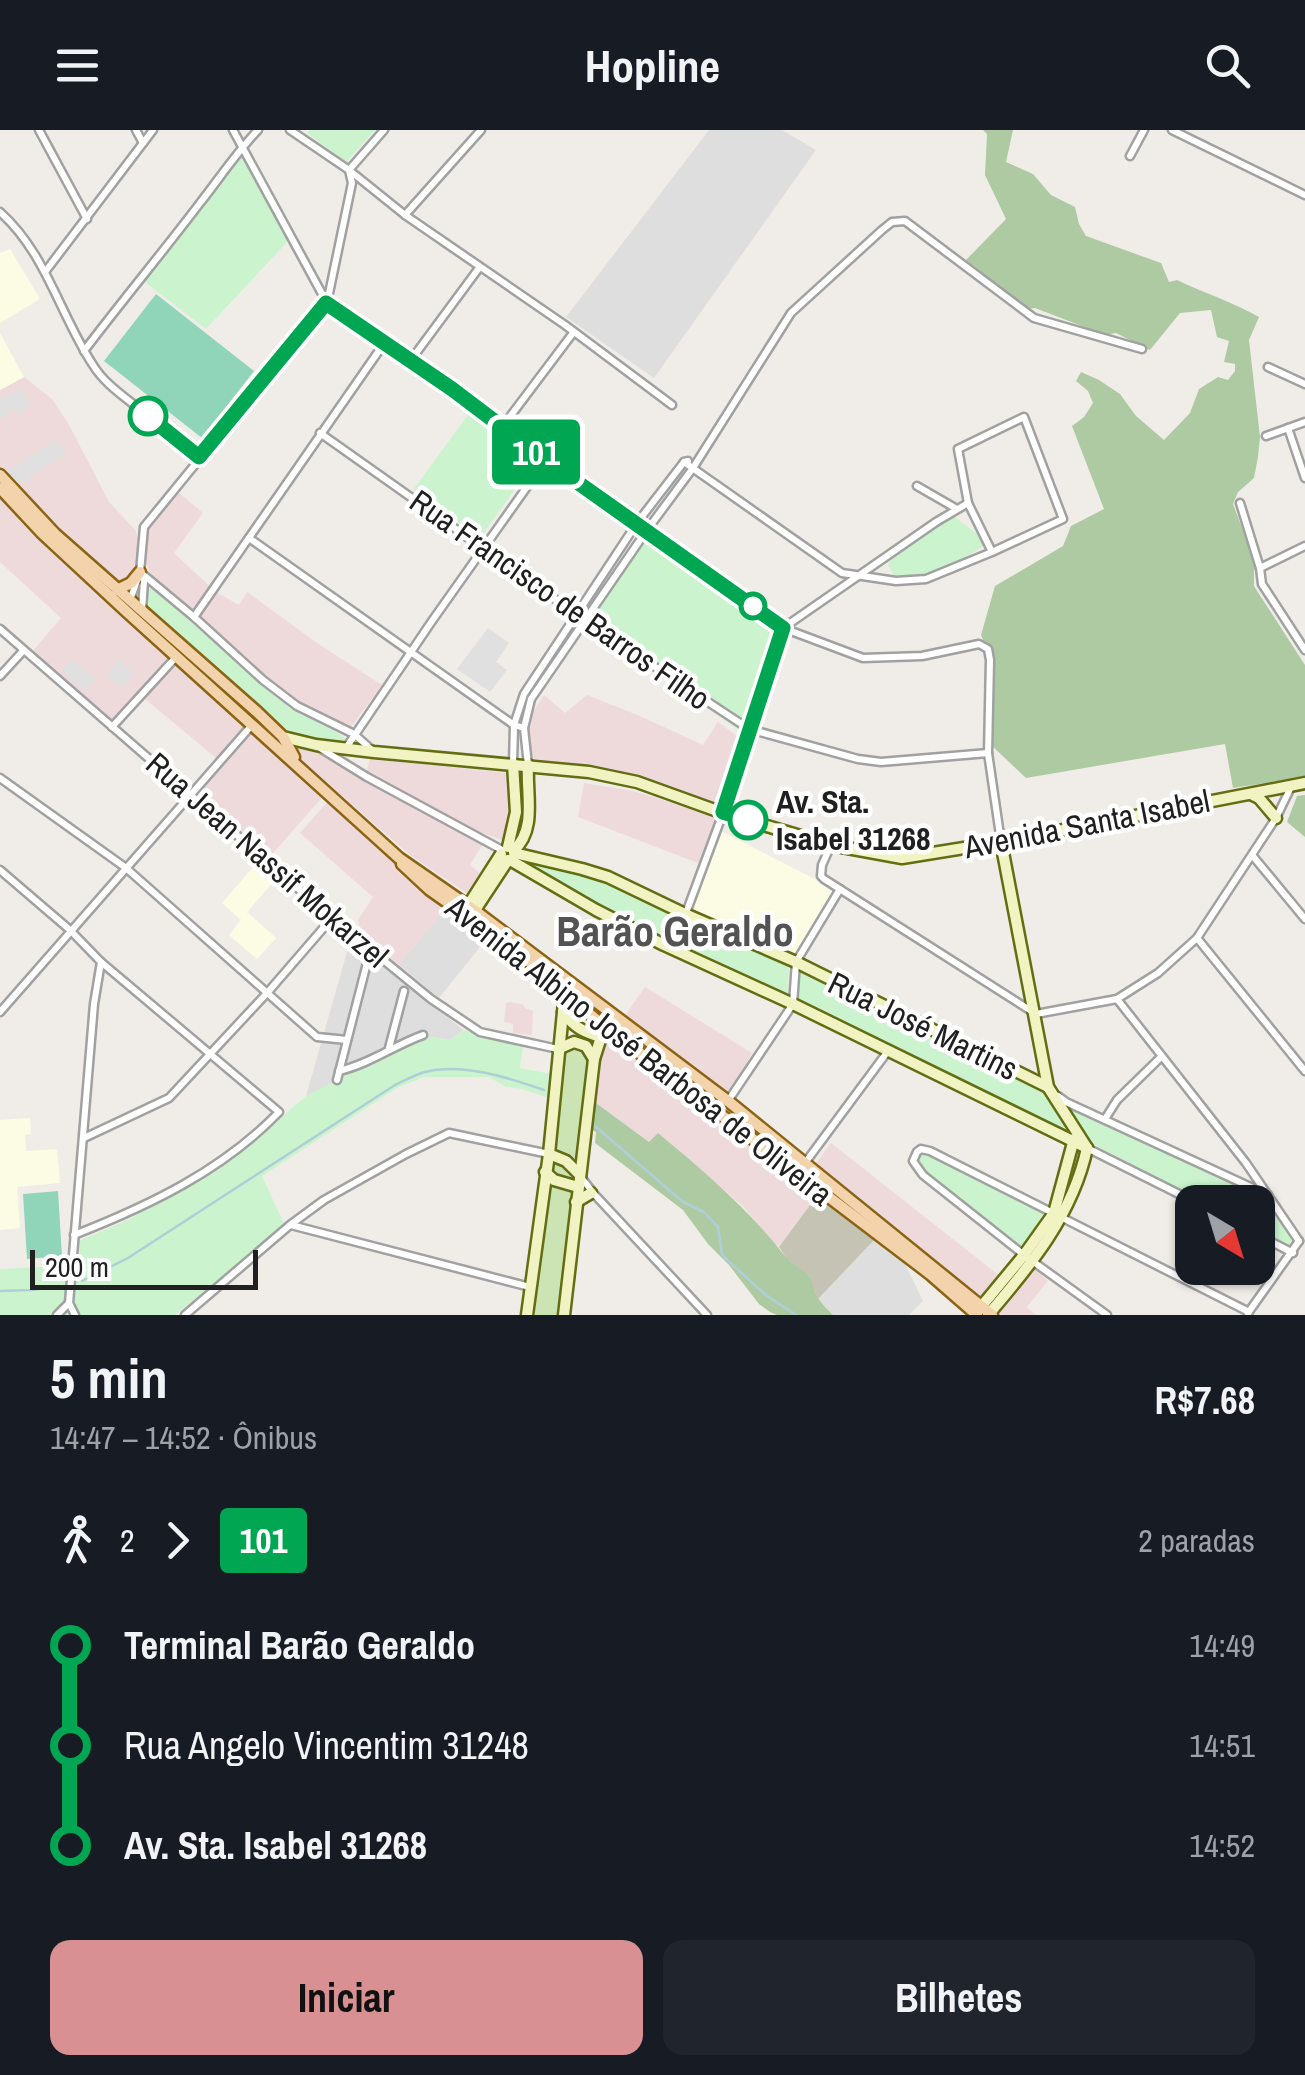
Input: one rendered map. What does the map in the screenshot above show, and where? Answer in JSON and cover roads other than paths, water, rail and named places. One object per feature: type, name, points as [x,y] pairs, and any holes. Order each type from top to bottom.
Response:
[{"type":"main road","name":"Avenida Albino José Barbosa de Oliveira","points":[[0,475],[55,534],[117,590],[128,606],[142,612],[257,712],[283,738],[296,764]]},
{"type":"main road","name":"Avenida Albino José Barbosa de Oliveira","points":[[0,488],[42,533],[128,606],[176,656],[400,858],[403,868],[469,911],[728,1101],[984,1313]]},
{"type":"main road","points":[[117,590],[140,572]]},
{"type":"main road","points":[[264,734],[283,738]]},
{"type":"main road","name":"Avenida Albino José Barbosa de Oliveira","points":[[469,911],[518,952],[563,1002],[577,1002],[604,1033],[984,1313]]},
{"type":"main road","points":[[577,1002],[595,1002]]},
{"type":"street","points":[[39,130],[87,219]]},
{"type":"street","points":[[136,130],[143,144]]},
{"type":"street","points":[[46,272],[153,130]]},
{"type":"street","points":[[233,130],[326,303],[783,628],[863,658],[922,656],[979,644],[988,649],[988,753],[1001,842],[1048,1087],[1074,1136],[1058,1216]]},
{"type":"street","points":[[84,351],[258,130]]},
{"type":"street","points":[[290,130],[672,405]]},
{"type":"street","points":[[348,170],[384,130]]},
{"type":"street","points":[[405,215],[480,130]]},
{"type":"street","points":[[1130,156],[1144,130]]},
{"type":"street","points":[[1172,130],[1304,193]]},
{"type":"street","points":[[128,606],[140,572],[144,527],[326,303],[352,184],[348,170]]},
{"type":"street","points":[[0,212],[18,230],[46,272],[84,351],[100,375],[199,457]]},
{"type":"street","points":[[469,911],[527,831],[524,728],[532,698],[692,468],[791,313],[858,250],[892,222],[905,221],[1034,318],[1142,350]]},
{"type":"street","points":[[411,360],[479,268]]},
{"type":"street","points":[[504,426],[573,332]]},
{"type":"street","points":[[194,617],[384,342]]},
{"type":"street","points":[[1268,367],[1305,384]]},
{"type":"street","points":[[684,462],[842,573],[896,581],[926,580],[992,552],[1063,519],[1024,417],[958,449],[968,503],[992,552]]},
{"type":"street","points":[[1266,436],[1305,422]]},
{"type":"street","points":[[1288,428],[1305,478]]},
{"type":"street","name":"Rua Francisco de Barros Filho","points":[[320,433],[586,621],[748,728],[881,762],[988,753]]},
{"type":"street","points":[[508,853],[516,812],[514,726],[524,694],[637,523],[684,462],[698,457]]},
{"type":"street","points":[[346,748],[546,460]]},
{"type":"street","points":[[917,486],[957,509]]},
{"type":"street","points":[[686,914],[783,628],[968,503]]},
{"type":"street","points":[[1240,503],[1262,584],[1305,650]]},
{"type":"street","points":[[249,538],[514,726],[524,728]]},
{"type":"street","points":[[1260,568],[1305,546]]},
{"type":"street","points":[[140,572],[144,582],[142,612]]},
{"type":"street","points":[[140,572],[263,680],[297,706],[354,734],[374,752]]},
{"type":"street","name":"Rua Jean Nassif Mokarzel","points":[[0,629],[332,918],[431,999],[480,1032],[558,1049]]},
{"type":"street","points":[[1295,635],[1305,631]]},
{"type":"street","points":[[0,676],[23,650]]},
{"type":"street","points":[[112,727],[176,656]]},
{"type":"street","points":[[0,1012],[253,724]]},
{"type":"street","name":"Avenida Santa Isabel","points":[[283,738],[374,752],[589,772],[636,782],[831,845],[902,858],[1305,783]]},
{"type":"street","name":"Rua José Martins","points":[[316,745],[367,778],[508,853],[608,878],[796,962],[1048,1087],[1066,1102],[1245,1185]]},
{"type":"street","points":[[0,778],[126,868],[317,1036],[347,1040]]},
{"type":"street","points":[[831,845],[822,865],[822,876],[1036,1014],[1117,1000],[1158,973],[1197,938],[1276,818],[1292,785]]},
{"type":"street","points":[[1250,794],[1259,798],[1276,818]]},
{"type":"street","points":[[508,853],[596,910],[664,945],[1074,1136],[1087,1148],[1175,1192]]},
{"type":"street","points":[[1251,854],[1305,919]]},
{"type":"street","points":[[0,870],[101,962],[279,1112],[200,1175],[132,1212],[74,1235]]},
{"type":"street","points":[[728,1101],[793,1004],[796,962],[840,890]]},
{"type":"street","points":[[84,1138],[169,1098],[332,918]]},
{"type":"street","points":[[1197,938],[1305,1071]]},
{"type":"street","points":[[75,1315],[69,1303],[74,1235],[101,962]]},
{"type":"street","points":[[368,963],[338,1075],[423,1035]]},
{"type":"street","points":[[389,1049],[404,991]]},
{"type":"street","points":[[1117,1000],[1261,1185]]},
{"type":"street","points":[[563,1002],[576,1027],[585,1033],[604,1033]]},
{"type":"street","points":[[527,1315],[549,1154],[563,1002]]},
{"type":"street","points":[[564,1315],[594,1059],[604,1033],[617,1020]]},
{"type":"street","points":[[558,1049],[574,1042],[586,1046],[594,1059]]},
{"type":"street","points":[[805,1164],[888,1050]]},
{"type":"street","points":[[1105,1119],[1117,1100],[1161,1057]]},
{"type":"street","points":[[186,1315],[324,1200],[449,1133],[566,1161],[579,1181],[707,1315]]},
{"type":"street","points":[[535,1151],[549,1138]]},
{"type":"street","points":[[984,1313],[1058,1216],[1084,1163],[1087,1148]]},
{"type":"street","points":[[1107,1315],[923,1175],[915,1166],[914,1157],[922,1149],[930,1151],[1248,1314],[1302,1242],[1275,1204]]},
{"type":"street","points":[[1229,1178],[1239,1170],[1242,1159]]},
{"type":"street","points":[[546,1172],[554,1180],[579,1181]]},
{"type":"street","points":[[576,1202],[593,1194]]},
{"type":"street","points":[[290,1225],[530,1286]]},
{"type":"street","points":[[1275,1244],[1293,1253]]},
{"type":"street","points":[[57,1315],[69,1303]]},
{"type":"waterway","points":[[82,1281],[128,1258],[395,1085],[417,1075],[439,1069],[470,1070],[544,1090]]},
{"type":"waterway","points":[[595,1126],[683,1202],[704,1212],[718,1227],[725,1258],[766,1295],[796,1315]]},
{"type":"waterway","points":[[0,1291],[58,1286]]},
{"type":"place","name":"Av. Sta. Isabel 31268","points":[[748,820]]},
{"type":"district","name":"Barão Geraldo","points":[[675,931]]}]
